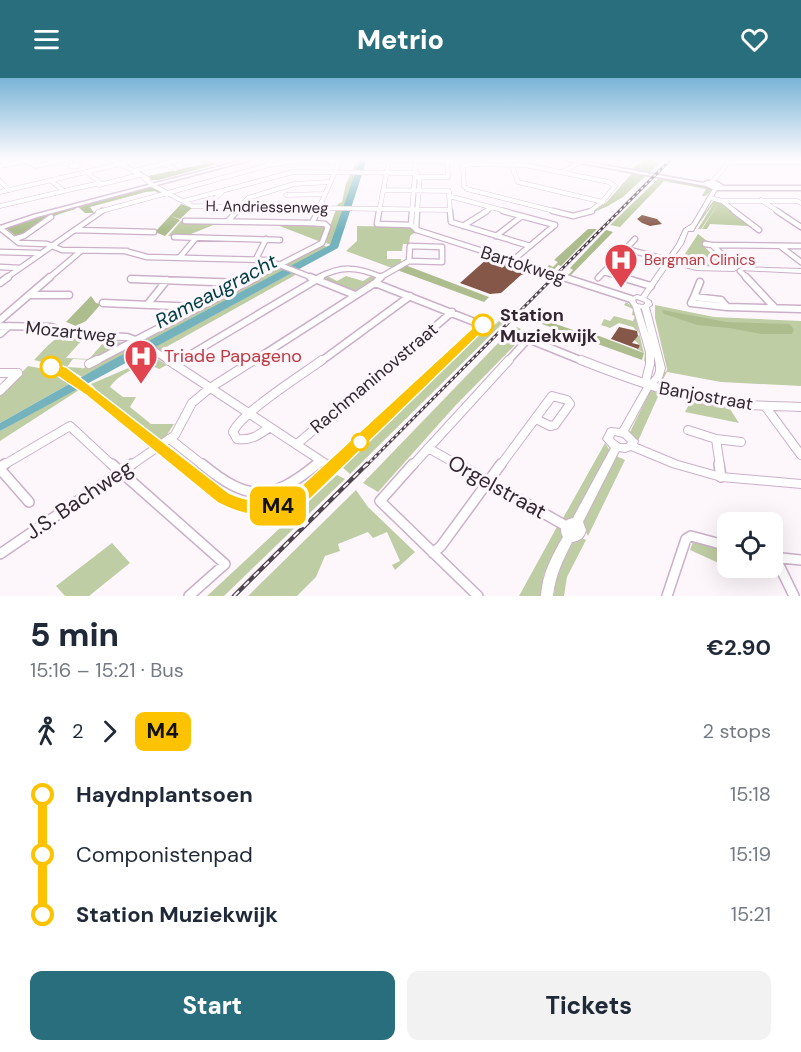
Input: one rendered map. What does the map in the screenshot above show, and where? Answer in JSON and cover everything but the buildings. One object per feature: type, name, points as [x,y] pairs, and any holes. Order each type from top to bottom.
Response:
[{"type":"main road","points":[[0,228],[65,206],[152,183]]},
{"type":"main road","points":[[704,183],[762,188],[801,188]]},
{"type":"street","points":[[2,183],[9,190]]},
{"type":"street","points":[[0,192],[37,183]]},
{"type":"street","points":[[54,183],[64,191]]},
{"type":"street","points":[[0,206],[100,183]]},
{"type":"street","name":"H. Andriessenweg","points":[[153,183],[192,206],[450,210]]},
{"type":"street","points":[[0,282],[39,253],[54,246],[98,212],[197,183]]},
{"type":"street","points":[[184,201],[248,183]]},
{"type":"street","points":[[228,221],[248,198],[299,183]]},
{"type":"street","points":[[312,223],[329,183]]},
{"type":"street","points":[[379,209],[385,183]]},
{"type":"street","points":[[413,227],[416,183]]},
{"type":"street","points":[[464,183],[467,189],[573,216],[581,216],[596,210],[603,202],[615,185],[608,183]]},
{"type":"street","points":[[522,183],[603,202]]},
{"type":"street","points":[[623,432],[649,385],[654,383],[662,368],[639,302],[682,240],[687,237],[711,198],[714,185]]},
{"type":"street","points":[[207,206],[227,189]]},
{"type":"street","points":[[384,190],[416,190],[449,194],[490,208],[555,225],[512,261]]},
{"type":"street","points":[[286,195],[324,194]]},
{"type":"street","points":[[449,194],[451,222],[530,246]]},
{"type":"street","points":[[711,198],[722,201],[800,202]]},
{"type":"street","points":[[760,200],[801,227]]},
{"type":"street","points":[[722,201],[759,230]]},
{"type":"street","points":[[463,226],[490,208]]},
{"type":"street","name":"Bartokweg","points":[[379,209],[376,224],[413,227],[450,242],[639,302]]},
{"type":"street","points":[[496,236],[522,216]]},
{"type":"street","points":[[12,236],[24,236],[51,217]]},
{"type":"street","points":[[89,364],[138,341],[243,283],[322,243],[328,225],[185,221]]},
{"type":"street","points":[[0,228],[19,243],[54,246],[62,250],[125,251],[154,257],[256,259],[282,265],[355,295]]},
{"type":"street","points":[[74,230],[154,232]]},
{"type":"street","points":[[174,237],[280,240]]},
{"type":"street","points":[[180,257],[196,238]]},
{"type":"street","points":[[256,259],[266,239]]},
{"type":"street","points":[[598,278],[635,239]]},
{"type":"street","points":[[409,261],[410,246],[442,247],[450,242]]},
{"type":"street","points":[[705,244],[801,246]]},
{"type":"street","points":[[712,245],[775,308]]},
{"type":"street","points":[[780,246],[801,262]]},
{"type":"street","points":[[138,341],[210,388],[250,413],[324,462],[287,488],[275,492],[254,493],[229,485],[170,439],[175,435],[192,403],[210,388],[409,261],[442,262],[442,247]]},
{"type":"street","points":[[626,249],[696,268],[801,271]]},
{"type":"street","points":[[0,320],[81,250]]},
{"type":"street","points":[[0,252],[39,253]]},
{"type":"street","points":[[0,267],[20,268]]},
{"type":"street","points":[[174,364],[333,270],[349,267],[381,278]]},
{"type":"street","points":[[604,272],[651,286]]},
{"type":"street","points":[[131,279],[243,283]]},
{"type":"street","points":[[147,305],[167,280]]},
{"type":"street","points":[[700,282],[694,297],[721,300],[727,307],[801,309]]},
{"type":"street","points":[[375,283],[477,323]]},
{"type":"street","points":[[31,294],[69,295]]},
{"type":"street","points":[[270,427],[255,438],[245,440],[237,439],[233,432],[235,427],[250,413],[410,296]]},
{"type":"street","points":[[103,303],[198,307]]},
{"type":"street","name":"Rachmaninovstraat","points":[[297,444],[452,312]]},
{"type":"street","name":"Mozartweg","points":[[0,326],[51,327],[72,335],[127,337],[138,341]]},
{"type":"street","points":[[0,334],[9,326]]},
{"type":"street","name":"Banjostraat","points":[[428,448],[528,339],[649,385],[697,398],[764,406],[801,407]]},
{"type":"street","points":[[0,373],[18,373],[0,391]]},
{"type":"street","points":[[433,553],[441,546],[552,396],[567,400],[570,404],[555,425],[550,426],[536,419]]},
{"type":"street","points":[[764,406],[801,455]]},
{"type":"street","points":[[29,502],[0,468],[70,426],[122,471],[167,515],[225,564],[189,596]]},
{"type":"street","points":[[632,446],[631,438],[623,432],[615,430],[608,436],[610,442],[616,447],[632,446],[676,464],[722,477],[801,484]]},
{"type":"street","points":[[688,430],[716,439],[741,442]]},
{"type":"street","name":"J.S. Bachweg","points":[[0,554],[170,439]]},
{"type":"street","points":[[716,439],[722,477]]},
{"type":"street","points":[[547,596],[548,582],[570,528],[616,447]]},
{"type":"street","points":[[428,448],[380,501],[478,596]]},
{"type":"street","name":"Orgelstraat","points":[[428,448],[570,528]]},
{"type":"street","points":[[667,596],[686,539],[691,536],[717,543]]},
{"type":"street","points":[[783,558],[801,560]]},
{"type":"street","points":[[783,575],[794,596]]},
{"type":"green space","points":[[352,183],[331,245],[324,242],[338,204],[342,202],[346,184]]},
{"type":"green space","points":[[623,183],[638,183],[623,197],[583,217],[606,203]]},
{"type":"green space","points":[[654,183],[662,183],[620,227],[610,225]]},
{"type":"green space","points":[[675,183],[703,185],[712,189],[706,197],[708,193],[702,196],[706,189]]},
{"type":"green space","points":[[158,187],[165,192],[160,194],[155,191],[146,192],[90,207],[94,213],[85,213],[76,205],[125,192]]},
{"type":"green space","points":[[714,200],[720,201],[750,226],[710,224],[707,229],[702,229],[718,204],[701,229],[698,229],[714,203],[693,229]]},
{"type":"green space","points":[[181,204],[192,208],[180,219],[171,216],[180,220],[165,236],[155,232]]},
{"type":"green space","points":[[72,206],[76,209],[48,218],[23,233],[30,234],[22,241],[6,228],[11,224]]},
{"type":"green space","points":[[181,221],[221,222],[186,236],[168,236]]},
{"type":"green space","points":[[318,224],[327,227],[321,242],[277,225]]},
{"type":"green space","points":[[357,226],[409,227],[415,232],[410,236],[409,244],[403,244],[402,251],[387,251],[387,259],[401,259],[401,262],[392,268],[346,251],[357,241]]},
{"type":"green space","points":[[588,229],[597,229],[561,266],[558,265],[552,272],[545,269],[549,265],[553,267],[558,262],[554,260]]},
{"type":"green space","points":[[606,230],[613,232],[569,277],[567,276],[573,270],[570,268]]},
{"type":"green space","points":[[698,234],[711,244],[703,245],[725,268],[687,265],[683,257]]},
{"type":"green space","points":[[321,245],[328,247],[82,377],[67,368],[34,360],[51,343],[60,338],[84,338],[66,358],[89,359],[105,341],[128,343],[95,360],[73,359],[67,367],[83,368],[80,370]]},
{"type":"green space","points":[[405,265],[489,297],[484,302],[397,270]]},
{"type":"green space","points":[[295,271],[299,273],[159,351],[154,347]]},
{"type":"green space","points":[[327,276],[337,281],[346,276],[363,281],[371,276],[378,279],[354,293],[321,279]]},
{"type":"green space","points":[[91,296],[96,303],[101,304],[86,321],[76,326],[66,322]]},
{"type":"green space","points":[[628,301],[636,308],[638,317],[632,305],[635,316],[632,315],[633,309],[624,305],[626,302],[630,305]]},
{"type":"green space","points":[[655,305],[714,317],[801,321],[801,386],[721,382],[667,372],[661,383],[658,382],[663,371],[666,372],[667,369],[655,318]]},
{"type":"green space","points":[[662,310],[727,322],[789,324],[794,329],[792,334],[761,334],[697,325],[664,314]]},
{"type":"green space","points":[[614,316],[633,321],[635,316],[639,333],[633,327],[619,323],[610,328],[601,325],[604,319],[610,321]]},
{"type":"green space","points":[[503,317],[506,320],[350,474],[342,467],[478,333],[484,335]]},
{"type":"green space","points":[[544,320],[591,336],[594,334],[644,353],[642,360],[542,324]]},
{"type":"green space","points":[[517,327],[521,329],[508,342],[515,345],[455,406],[378,492],[363,483],[501,340]]},
{"type":"green space","points":[[639,335],[644,353],[637,349],[640,345],[634,340]]},
{"type":"green space","points":[[645,347],[648,362],[644,361]]},
{"type":"green space","points":[[154,357],[167,365],[159,369],[139,367],[119,377],[110,387],[123,397],[136,397],[130,407],[151,424],[174,424],[165,438],[159,442],[93,389],[95,388],[91,384]]},
{"type":"green space","points":[[28,366],[50,370],[71,383],[0,423],[0,395]]},
{"type":"green space","points":[[77,388],[79,390],[0,441],[0,431]]},
{"type":"green space","points":[[651,389],[661,390],[638,441],[630,432]]},
{"type":"green space","points":[[690,402],[730,409],[739,423],[685,412]]},
{"type":"green space","points":[[605,443],[611,452],[573,519],[562,520]]},
{"type":"green space","points":[[616,456],[625,460],[588,536],[582,524]]},
{"type":"green space","points":[[337,475],[345,479],[224,596],[207,596]]},
{"type":"green space","points":[[356,490],[368,507],[415,552],[395,570],[392,565],[400,561],[387,532],[373,538],[368,532],[338,544],[340,551],[325,556],[316,577],[297,596],[248,596]]},
{"type":"green space","points":[[558,525],[562,527],[564,539],[544,574],[541,596],[519,596]]},
{"type":"green space","points":[[582,538],[586,540],[567,577],[564,596],[554,596],[556,575],[574,540]]},
{"type":"green space","points":[[694,539],[717,546],[717,562],[690,550]]},
{"type":"green space","points":[[112,543],[130,563],[89,596],[65,596],[56,586]]},
{"type":"water","points":[[352,183],[359,183],[338,248],[0,431],[0,423],[103,365],[330,245]]},
{"type":"railway","points":[[366,466],[647,183]]},
{"type":"railway","points":[[234,596],[367,464]]},
{"type":"bus line","name":"M4","points":[[51,367],[61,370],[91,392],[231,503],[253,509],[272,508],[291,502],[304,494],[483,325]]},
{"type":"place","name":"Bergman Clinics","points":[[621,289]]},
{"type":"place","name":"Station Muziekwijk","points":[[483,325]]},
{"type":"place","name":"Triade Papageno","points":[[141,385]]},
{"type":"water label","name":"Rameaugracht","points":[[216,291]]}]
